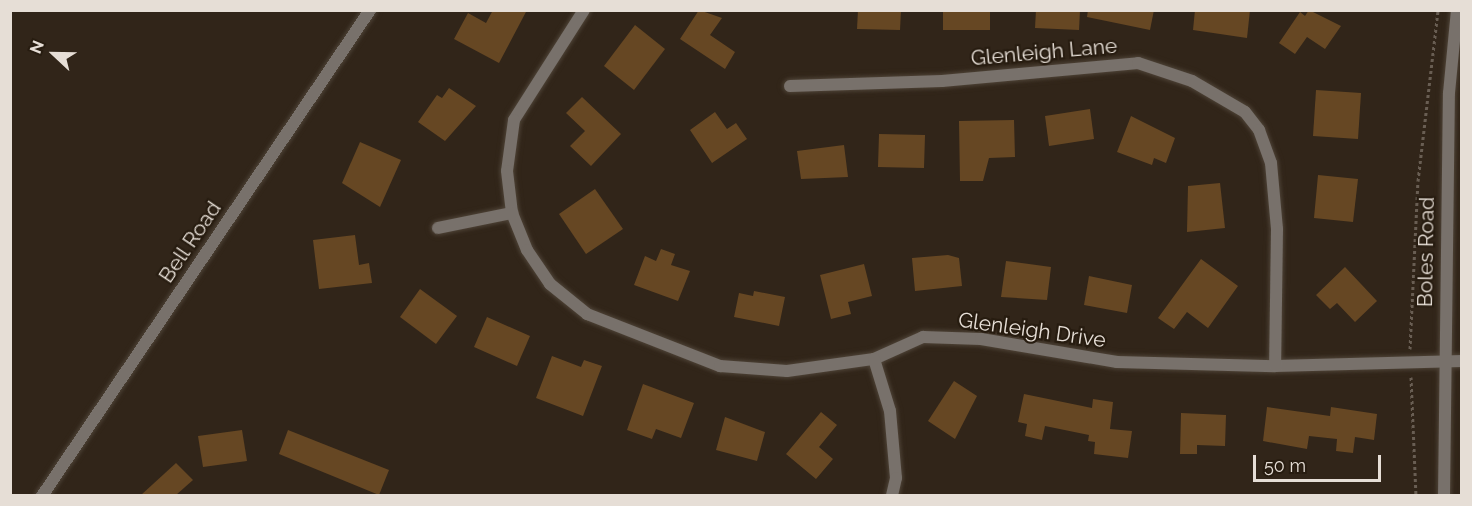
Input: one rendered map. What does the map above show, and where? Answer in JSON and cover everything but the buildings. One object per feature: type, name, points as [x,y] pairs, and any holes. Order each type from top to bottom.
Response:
[{"type":"street","name":"Bell Road","points":[[42,495],[370,10]]},
{"type":"street","name":"Glenleigh Drive","points":[[584,10],[514,120],[507,171],[512,213],[527,250],[550,284],[587,314],[720,366],[787,371],[874,359],[923,337],[981,339],[1117,362],[1275,366],[1461,361]]},
{"type":"street","name":"Boles Road","points":[[1444,495],[1443,360],[1449,93],[1457,10]]},
{"type":"street","name":"Glenleigh Lane","points":[[790,86],[942,81],[1138,63],[1192,81],[1245,112],[1259,130],[1271,163],[1277,229],[1275,366]]},
{"type":"street","points":[[438,228],[512,213]]},
{"type":"street","points":[[874,359],[890,411],[896,478],[892,495]]},
{"type":"path","points":[[1416,495],[1410,362],[1418,181],[1438,10]]}]
